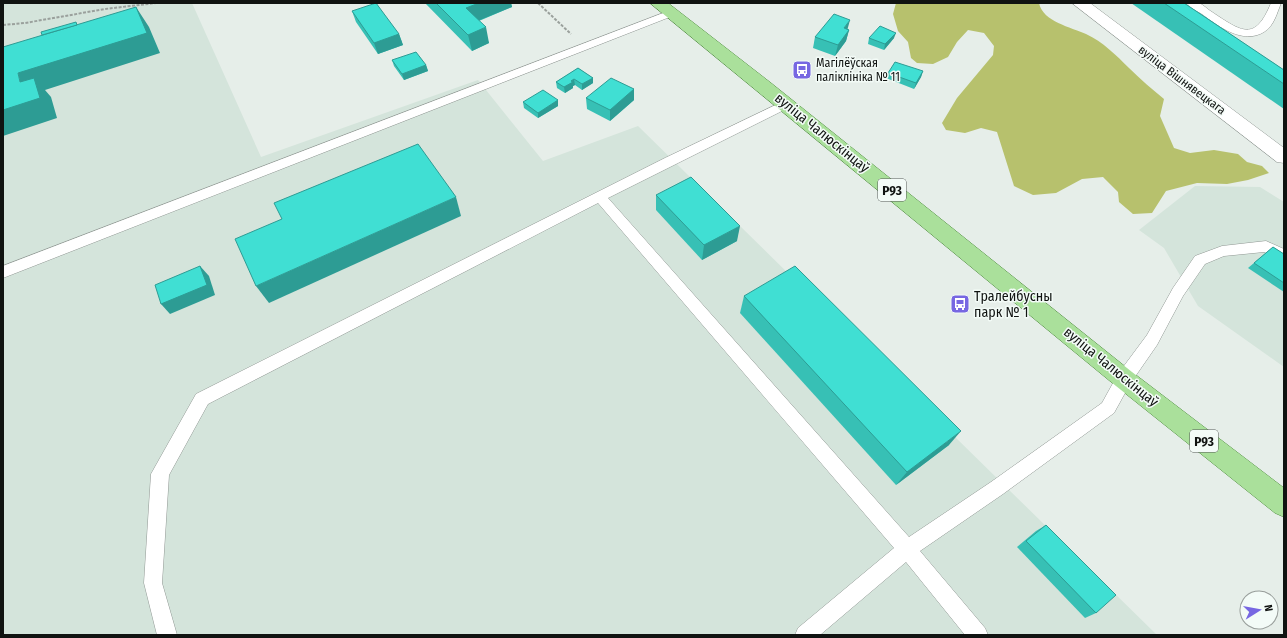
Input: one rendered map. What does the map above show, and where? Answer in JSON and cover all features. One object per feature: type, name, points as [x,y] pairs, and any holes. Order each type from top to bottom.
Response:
[{"type":"main road","name":"вуліца Вішнявецкага","points":[[1080,3],[1284,157]]},
{"type":"main road","name":"вуліца Чалюскінцаў","points":[[665,8],[786,104],[1124,379],[1284,504]]},
{"type":"lane","points":[[1192,3],[1236,32],[1252,34],[1262,30],[1273,16],[1276,3]]},
{"type":"lane","points":[[3,272],[585,46],[665,8]]},
{"type":"lane","points":[[167,635],[153,583],[160,474],[202,399],[786,104]]},
{"type":"lane","points":[[600,197],[907,549],[978,635]]},
{"type":"lane","points":[[805,635],[907,549],[997,488],[1108,408],[1124,379],[1152,340],[1178,292],[1200,260],[1222,251],[1266,246],[1284,256]]},
{"type":"path","points":[[3,25],[25,23],[105,9],[156,3]]},
{"type":"path","points":[[538,3],[585,46]]},
{"type":"shaded area","points":[[3,3],[192,3],[261,157],[478,80],[543,161],[638,126],[1157,635],[3,635]]},
{"type":"shaded area","points":[[1195,186],[1260,187],[1284,202],[1284,367],[1198,306],[1164,248],[1139,230]]},
{"type":"green space","points":[[896,3],[1039,3],[1046,15],[1058,23],[1086,34],[1104,45],[1164,99],[1160,116],[1174,148],[1190,153],[1214,150],[1238,154],[1247,162],[1262,166],[1269,173],[1248,180],[1227,184],[1197,183],[1166,191],[1152,213],[1133,214],[1119,202],[1118,192],[1103,177],[1082,179],[1056,193],[1033,195],[1014,186],[997,132],[981,128],[965,133],[946,130],[942,123],[957,98],[993,55],[994,46],[984,33],[968,30],[957,42],[948,57],[933,64],[917,63],[911,58],[908,42],[898,31],[893,14]]},
{"type":"building","points":[[376,3],[399,34],[374,43],[352,11]]},
{"type":"building","points":[[436,3],[479,3],[466,8],[486,27],[468,35]]},
{"type":"building","points":[[1164,3],[1184,3],[1284,70],[1284,84]]},
{"type":"building","points":[[136,7],[147,33],[18,73],[20,82],[34,78],[40,98],[3,110],[3,47]]},
{"type":"building","points":[[834,14],[850,20],[844,28],[849,30],[838,45],[815,37]]},
{"type":"building","points":[[76,22],[77,25],[42,35],[41,32]]},
{"type":"building","points":[[880,26],[896,33],[885,44],[869,38]]},
{"type":"building","points":[[416,52],[426,65],[402,74],[392,60]]},
{"type":"building","points":[[895,62],[923,71],[916,83],[888,73]]},
{"type":"building","points":[[578,68],[593,78],[582,84],[574,79],[571,81],[573,82],[564,87],[556,82]]},
{"type":"building","points":[[611,78],[634,89],[610,110],[586,98]]},
{"type":"building","points":[[543,90],[558,100],[538,113],[523,102]]},
{"type":"building","points":[[418,144],[456,197],[256,286],[235,239],[282,219],[274,203]]},
{"type":"building","points":[[691,177],[740,226],[704,245],[656,195]]},
{"type":"building","points":[[1273,247],[1284,254],[1284,283],[1254,263]]},
{"type":"building","points":[[200,266],[207,285],[161,304],[155,285]]},
{"type":"building","points":[[795,266],[961,431],[907,472],[744,296]]},
{"type":"building","points":[[1046,525],[1116,595],[1096,613],[1026,541]]},
{"type":"place","name":"Магілёўская паліклініка № 11","points":[[802,70]]},
{"type":"place","name":"Тралейбусны парк № 1","points":[[960,304]]}]
